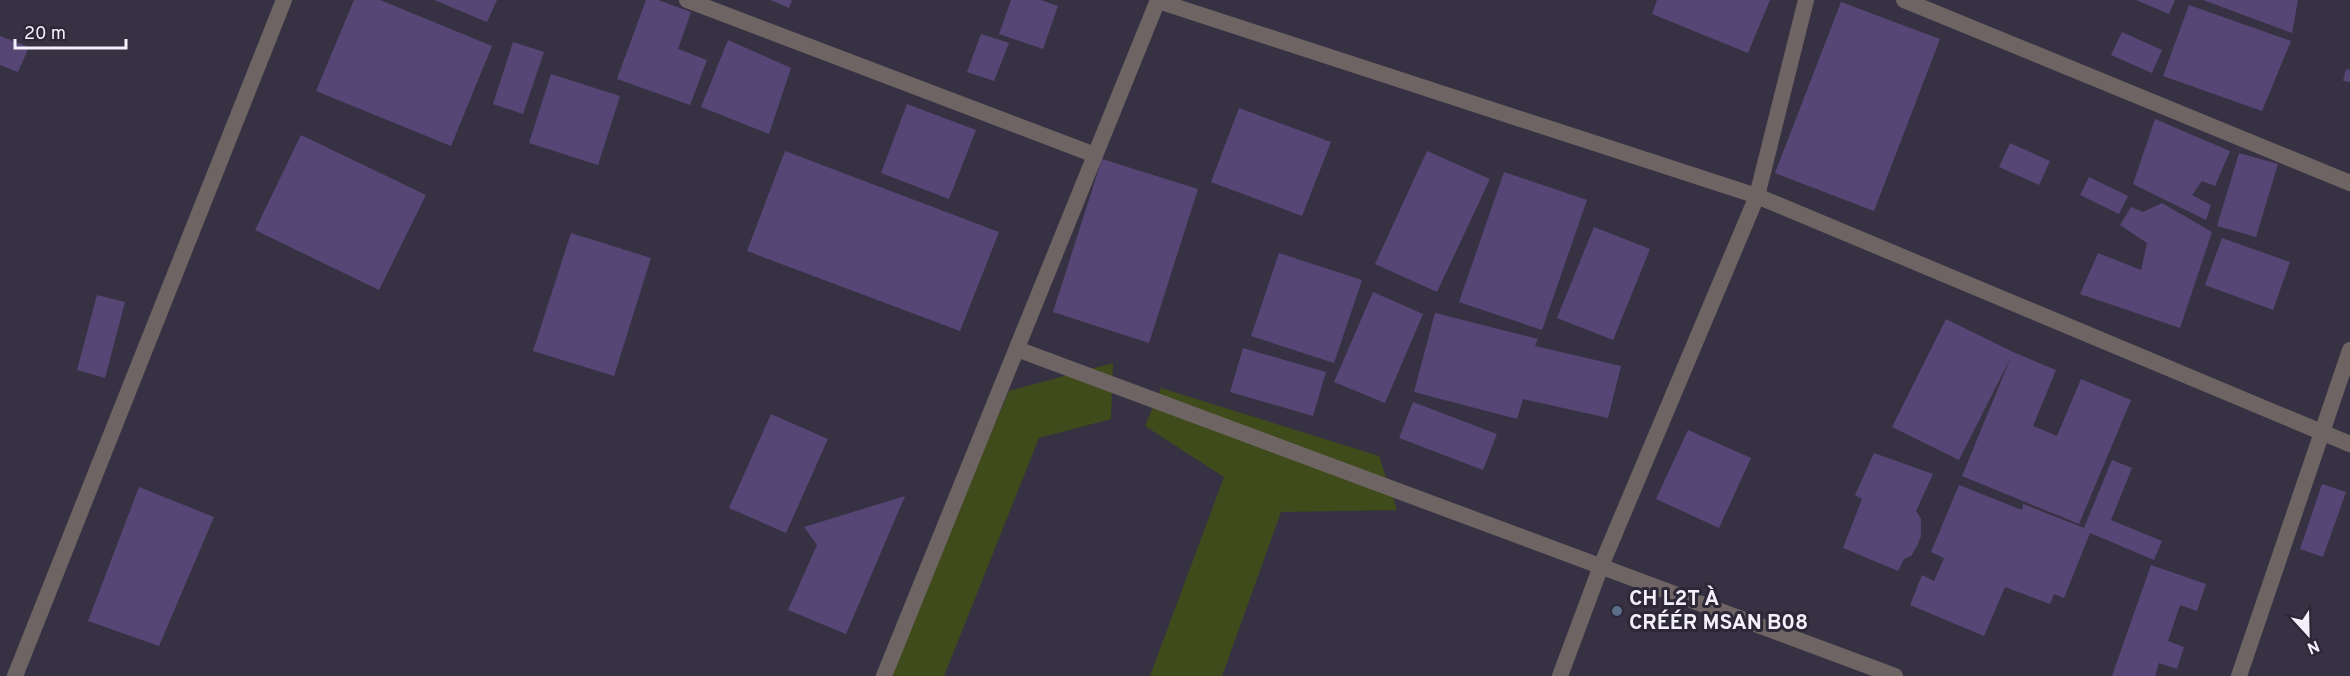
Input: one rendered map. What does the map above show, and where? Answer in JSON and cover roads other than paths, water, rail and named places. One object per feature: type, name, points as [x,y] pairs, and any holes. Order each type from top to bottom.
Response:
[{"type":"street","points":[[15,676],[284,0]]},
{"type":"street","points":[[687,0],[1095,155]]},
{"type":"street","points":[[884,676],[1158,0],[1757,196],[2350,444]]},
{"type":"street","points":[[1560,676],[1601,566],[1757,196],[1806,0]]},
{"type":"street","points":[[1904,0],[2350,183]]},
{"type":"street","points":[[1017,348],[1895,676]]},
{"type":"street","points":[[2239,676],[2350,350]]},
{"type":"place","name":"CH L2T À CRÉÉR MSAN B08","points":[[1617,611]]}]
